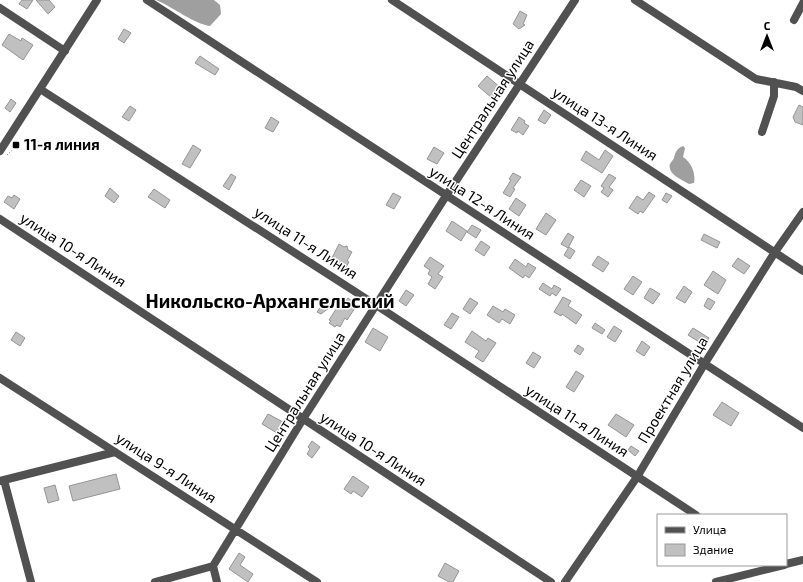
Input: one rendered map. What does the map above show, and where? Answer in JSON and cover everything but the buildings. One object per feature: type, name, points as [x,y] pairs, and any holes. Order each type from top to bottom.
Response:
[{"type":"street","points":[[2,155],[40,89],[97,0]]},
{"type":"street","name":"улица 12-я Линия","points":[[147,0],[803,428]]},
{"type":"street","name":"улица 13-я Линия","points":[[392,0],[803,271]]},
{"type":"street","name":"Центральная улица","points":[[214,566],[303,419],[519,83],[575,0]]},
{"type":"street","points":[[635,0],[756,79],[796,87],[803,91]]},
{"type":"street","points":[[794,20],[803,3]]},
{"type":"street","points":[[0,8],[65,51]]},
{"type":"street","points":[[762,132],[774,96],[774,82]]},
{"type":"street","name":"улица 11-я Линия","points":[[40,89],[376,305],[694,514]]},
{"type":"street","name":"Проектная улица","points":[[565,582],[637,477],[705,363],[775,252],[803,212]]},
{"type":"street","name":"улица 10-я Линия","points":[[0,219],[551,582]]},
{"type":"street","name":"улица 9-я Линия","points":[[0,378],[317,582]]},
{"type":"street","points":[[31,582],[2,481],[115,452]]},
{"type":"street","points":[[787,563],[803,560]]},
{"type":"street","points":[[155,582],[214,566],[217,582]]},
{"type":"street","points":[[716,582],[776,566]]},
{"type":"path","points":[[2,155],[19,144]]},
{"type":"shaded area","points":[[156,0],[214,0],[220,5],[221,14],[210,26],[204,25]]},
{"type":"shaded area","points":[[683,146],[685,148],[683,157],[692,168],[694,183],[689,184],[679,179],[673,174],[670,168],[670,164],[675,154],[679,148]]},
{"type":"place","name":"11-я линия","points":[[16,145]]},
{"type":"district","name":"Никольско-Архангельский","points":[[270,301]]}]
